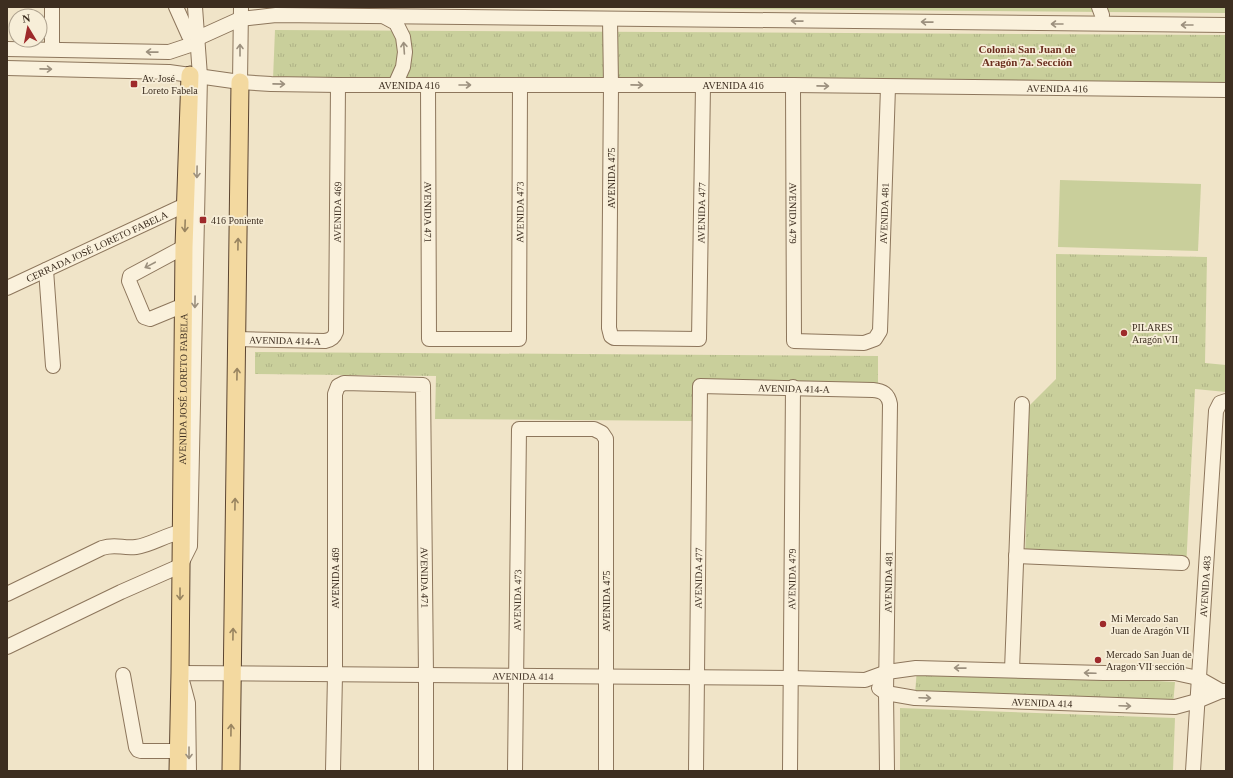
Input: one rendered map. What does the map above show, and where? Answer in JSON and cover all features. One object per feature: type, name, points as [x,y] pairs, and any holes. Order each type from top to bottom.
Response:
[{"type":"main road","name":"AVENIDA JOSÉ LORETO FABELA","points":[[178,771],[185,204],[195,75]]},
{"type":"main road","points":[[231,771],[240,82]]},
{"type":"street","points":[[52,7],[52,50]]},
{"type":"street","points":[[176,7],[192,39]]},
{"type":"street","name":"AVENIDA JOSÉ LORETO FABELA","points":[[187,7],[192,39],[195,75]]},
{"type":"street","points":[[192,39],[195,7]]},
{"type":"street","points":[[240,82],[241,13]]},
{"type":"street","points":[[7,49],[169,52],[241,13],[385,17],[1226,25]]},
{"type":"street","points":[[385,17],[396,23],[403,36],[405,52],[403,67],[395,85]]},
{"type":"street","name":"AVENIDA 475","points":[[610,19],[611,336],[618,339],[699,339]]},
{"type":"street","points":[[26,50],[26,68]]},
{"type":"street","points":[[82,50],[82,69]]},
{"type":"street","name":"AVENIDA 416","points":[[7,68],[169,72],[240,82],[338,85],[793,85],[1226,90]]},
{"type":"street","points":[[7,647],[121,592],[180,566],[190,546],[195,75]]},
{"type":"street","name":"AVENIDA 469","points":[[333,338],[336,332],[338,85]]},
{"type":"street","name":"AVENIDA 471","points":[[428,85],[430,339]]},
{"type":"street","name":"AVENIDA 473","points":[[430,339],[519,339],[520,85]]},
{"type":"street","name":"AVENIDA 479","points":[[793,85],[794,341],[864,342],[875,339]]},
{"type":"street","name":"AVENIDA 477","points":[[699,339],[703,86]]},
{"type":"street","name":"AVENIDA 481","points":[[875,339],[880,331],[888,87]]},
{"type":"street","name":"CERRADA JOSÉ LORETO FABELA","points":[[7,288],[185,204]]},
{"type":"street","points":[[184,247],[130,276],[129,281],[144,317],[150,319],[184,305]]},
{"type":"street","points":[[46,270],[52,366]]},
{"type":"street","name":"AVENIDA 414-A","points":[[237,339],[325,341],[333,338]]},
{"type":"street","name":"AVENIDA 471","points":[[338,386],[344,383],[423,384],[426,771]]},
{"type":"street","name":"AVENIDA 469","points":[[333,771],[335,675],[335,394],[338,386]]},
{"type":"street","name":"AVENIDA 414-A","points":[[700,386],[873,390],[886,394]]},
{"type":"street","name":"AVENIDA 477","points":[[696,771],[700,386]]},
{"type":"street","name":"AVENIDA 479","points":[[790,771],[793,387]]},
{"type":"street","name":"AVENIDA 481","points":[[886,394],[890,404],[886,693],[887,771]]},
{"type":"street","name":"AVENIDA 483","points":[[1193,771],[1216,411],[1223,402]]},
{"type":"street","points":[[1012,670],[1022,404]]},
{"type":"street","name":"AVENIDA 475","points":[[519,429],[594,429],[602,433],[606,439],[606,771]]},
{"type":"street","name":"AVENIDA 473","points":[[515,771],[519,429]]},
{"type":"street","points":[[7,594],[102,548],[111,546],[136,547],[181,532]]},
{"type":"street","points":[[1016,556],[1182,563]]},
{"type":"street","name":"AVENIDA 414","points":[[180,673],[517,675],[865,680],[887,672],[916,668],[1175,674],[1198,678],[1223,691]]},
{"type":"street","points":[[180,673],[188,703],[189,771]]},
{"type":"street","points":[[123,675],[136,747],[138,750],[178,751]]},
{"type":"street","name":"AVENIDA 414","points":[[865,680],[886,693],[915,698],[1175,707],[1197,701],[1223,691]]},
{"type":"green space","points":[[1226,7],[1226,13],[625,8]]},
{"type":"green space","points":[[275,30],[1226,35],[1226,85],[273,79]]},
{"type":"green space","points":[[1060,180],[1201,184],[1198,251],[1058,247]]},
{"type":"green space","points":[[1056,254],[1207,257],[1205,363],[1226,365],[1226,392],[1195,389],[1186,569],[1025,563],[1029,406],[1056,379]]},
{"type":"green space","points":[[255,352],[878,356],[878,383],[694,381],[694,421],[435,419],[436,376],[255,374]]},
{"type":"green space","points":[[917,668],[1175,682],[1173,705],[915,695]]},
{"type":"green space","points":[[900,708],[1175,718],[1173,771],[900,771]]},
{"type":"place","name":"Av. José Loreto Fabela","points":[[134,84]]},
{"type":"place","name":"416 Poniente","points":[[203,220]]},
{"type":"place","name":"PILARES Aragón VII","points":[[1124,333]]},
{"type":"place","name":"Mi Mercado San Juan de Aragón VII","points":[[1103,624]]},
{"type":"place","name":"Mercado San Juan de Aragon VII sección","points":[[1098,660]]},
{"type":"district","name":"Colonia San Juan de Aragón 7a. Sección","points":[[1027,55]]}]
